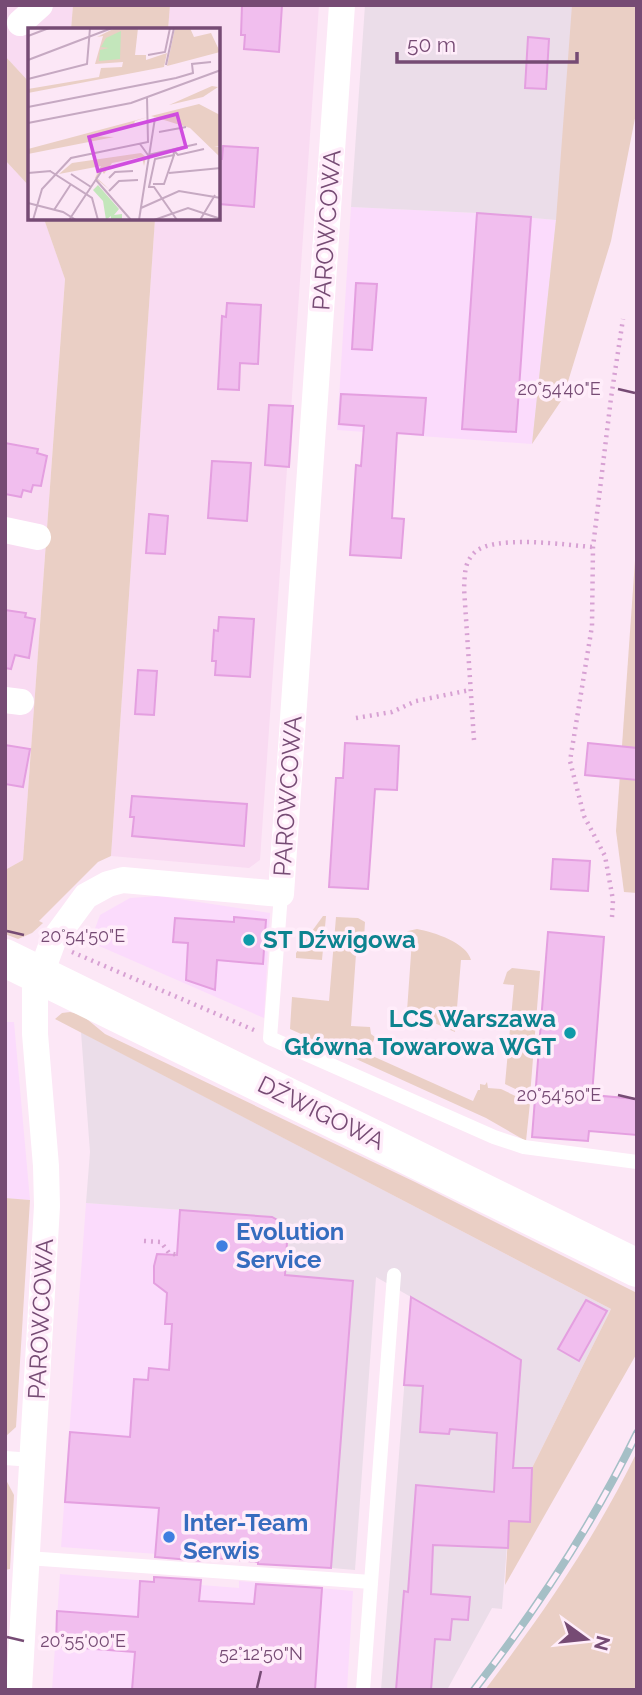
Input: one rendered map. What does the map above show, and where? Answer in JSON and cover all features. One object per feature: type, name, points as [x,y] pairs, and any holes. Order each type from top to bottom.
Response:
[{"type":"main road","name":"DŹWIGOWA","points":[[22,966],[637,1268]]},
{"type":"street","points":[[20,23],[40,5]]},
{"type":"street","name":"PAROWCOWA","points":[[19,1690],[47,1206],[34,1013],[22,966],[53,941],[86,896],[108,884],[123,880],[281,894],[342,5]]},
{"type":"street","points":[[5,530],[38,537]]},
{"type":"lane","points":[[281,894],[270,1038],[494,1137],[524,1147],[637,1162]]},
{"type":"lane","points":[[363,1690],[394,1275]]},
{"type":"lane","points":[[5,1458],[33,1460]]},
{"type":"lane","points":[[27,1558],[371,1582]]},
{"type":"path","points":[[612,917],[613,900],[605,856],[584,816],[570,761],[592,626],[593,547],[611,398],[624,319]]},
{"type":"path","points":[[474,740],[464,588],[466,565],[476,551],[498,543],[535,542],[593,547]]},
{"type":"path","points":[[356,718],[392,712],[416,701],[470,690]]},
{"type":"path","points":[[69,950],[270,1038]]},
{"type":"path","points":[[144,1241],[161,1242],[169,1253],[178,1255]]},
{"type":"shaded area","points":[[5,5],[73,5],[71,28],[28,28],[28,81],[5,56]]},
{"type":"shaded area","points":[[73,5],[170,5],[168,28],[71,28]]},
{"type":"shaded area","points":[[170,5],[319,5],[260,860],[249,868],[111,856],[155,220],[220,220],[220,28],[168,28]]},
{"type":"shaded area","points":[[365,5],[598,5],[532,444],[556,220],[351,207]]},
{"type":"shaded area","points":[[572,5],[637,5],[637,108],[611,241],[563,398],[532,444],[556,220]]},
{"type":"shaded area","points":[[5,56],[28,81],[28,185],[5,160]]},
{"type":"shaded area","points":[[5,160],[28,185],[28,220],[44,220],[65,278],[23,860],[5,870]]},
{"type":"shaded area","points":[[351,207],[556,220],[532,444],[337,430]]},
{"type":"shaded area","points":[[44,220],[155,220],[111,856],[98,862],[39,921],[43,923],[32,933],[18,939],[5,934],[5,870],[23,860],[65,279]]},
{"type":"shaded area","points":[[637,532],[637,893],[624,892],[616,831]]},
{"type":"shaded area","points":[[159,896],[270,913],[264,1018],[90,942],[100,915],[130,898]]},
{"type":"shaded area","points":[[323,916],[326,916],[322,960],[296,958],[296,953]]},
{"type":"shaded area","points":[[336,917],[358,918],[365,922],[363,954],[356,954],[351,1026],[370,1027],[371,1034],[375,1037],[368,1054],[473,1101],[480,1090],[480,1084],[485,1085],[487,1082],[488,1088],[501,1089],[530,1103],[526,1141],[486,1118],[290,1029],[292,997],[329,1001]]},
{"type":"shaded area","points":[[417,929],[457,944],[471,960],[461,960],[455,1032],[407,1011],[412,940],[401,939],[408,931]]},
{"type":"shaded area","points":[[512,968],[540,971],[530,1096],[505,1084],[514,985],[503,984],[507,972]]},
{"type":"shaded area","points":[[62,1013],[82,1015],[105,1034],[415,1182],[637,1293],[637,1353],[505,1585],[509,1521],[530,1522],[532,1468],[611,1309],[55,1019]]},
{"type":"shaded area","points":[[5,1022],[14,1022],[30,1200],[5,1198]]},
{"type":"shaded area","points":[[81,1032],[611,1309],[532,1468],[530,1522],[509,1521],[502,1609],[492,1608],[447,1690],[381,1690],[411,1297],[376,1277],[355,1570],[240,1560],[265,1216],[86,1203],[90,1152]]},
{"type":"shaded area","points":[[5,1198],[30,1200],[16,1427],[5,1437]]},
{"type":"shaded area","points":[[86,1203],[265,1216],[240,1560],[61,1547]]},
{"type":"shaded area","points":[[637,1452],[637,1690],[485,1690],[567,1575]]},
{"type":"shaded area","points":[[5,1478],[14,1495],[10,1569],[5,1570]]},
{"type":"shaded area","points":[[60,1574],[239,1588],[239,1581],[353,1591],[347,1690],[52,1690]]},
{"type":"building","points":[[242,5],[282,5],[279,52],[244,49],[245,35],[241,35]]},
{"type":"building","points":[[528,37],[549,39],[546,89],[525,88]]},
{"type":"building","points":[[223,146],[258,148],[254,207],[220,204]]},
{"type":"building","points":[[477,213],[531,217],[516,432],[462,429]]},
{"type":"building","points":[[356,283],[377,284],[372,350],[352,349]]},
{"type":"building","points":[[227,303],[261,305],[258,364],[240,363],[239,390],[218,389],[222,316],[226,317]]},
{"type":"building","points":[[341,394],[426,398],[423,435],[397,433],[392,518],[404,519],[401,558],[350,555],[356,465],[361,466],[364,426],[339,424]]},
{"type":"building","points":[[269,405],[293,406],[289,467],[265,465]]},
{"type":"building","points":[[5,443],[38,449],[37,453],[47,456],[41,486],[33,485],[31,492],[23,490],[21,497],[5,494]]},
{"type":"building","points":[[212,461],[251,463],[247,521],[208,518]]},
{"type":"building","points":[[149,514],[168,516],[165,554],[146,553]]},
{"type":"building","points":[[5,610],[26,613],[25,617],[35,619],[29,658],[15,655],[11,669],[5,668]]},
{"type":"building","points":[[219,617],[254,619],[250,677],[215,675],[216,661],[212,661],[214,630],[218,631]]},
{"type":"building","points":[[138,670],[157,671],[154,715],[135,714]]},
{"type":"building","points":[[345,743],[399,746],[397,790],[375,789],[368,889],[329,887],[336,778],[343,778]]},
{"type":"building","points":[[588,743],[637,748],[637,780],[585,775]]},
{"type":"building","points":[[5,745],[30,749],[23,787],[5,784]]},
{"type":"building","points":[[132,796],[247,804],[244,846],[132,836]]},
{"type":"building","points":[[553,859],[590,861],[588,891],[551,889]]},
{"type":"building","points":[[234,917],[266,920],[263,964],[217,960],[215,990],[186,980],[188,943],[173,942],[175,918],[234,922]]},
{"type":"building","name":"LCS Warszawa Główna Towarowa WGT","points":[[548,932],[604,937],[592,1095],[637,1099],[637,1135],[589,1131],[588,1141],[532,1137]]},
{"type":"building","points":[[180,1210],[272,1217],[288,1226],[285,1275],[353,1281],[331,1568],[258,1564],[202,1557],[202,1561],[155,1557],[159,1508],[65,1502],[70,1432],[130,1437],[134,1379],[148,1380],[149,1368],[169,1370],[172,1324],[165,1324],[167,1293],[154,1283],[154,1266],[157,1254],[177,1255]]},
{"type":"building","points":[[411,1297],[521,1360],[513,1468],[532,1468],[530,1522],[509,1521],[508,1548],[433,1545],[431,1594],[470,1597],[468,1620],[452,1619],[450,1640],[435,1639],[431,1690],[396,1690],[404,1591],[408,1592],[416,1485],[494,1492],[497,1433],[450,1429],[449,1434],[420,1432],[423,1386],[404,1385]]},
{"type":"building","points":[[586,1300],[607,1311],[579,1361],[558,1349]]},
{"type":"building","points":[[154,1577],[201,1580],[199,1601],[254,1604],[256,1584],[322,1588],[315,1690],[132,1690],[135,1652],[56,1646],[57,1611],[138,1617],[140,1581],[154,1582]]},
{"type":"railway","points":[[474,1690],[562,1566],[602,1500],[637,1433]]},
{"type":"place","name":"ST Dźwigowa","points":[[249,940]]},
{"type":"place","name":"LCS Warszawa Główna Towarowa WGT","points":[[570,1033]]},
{"type":"place","name":"Evolution Service","points":[[222,1246]]},
{"type":"place","name":"Inter-Team Serwis","points":[[169,1537]]}]
